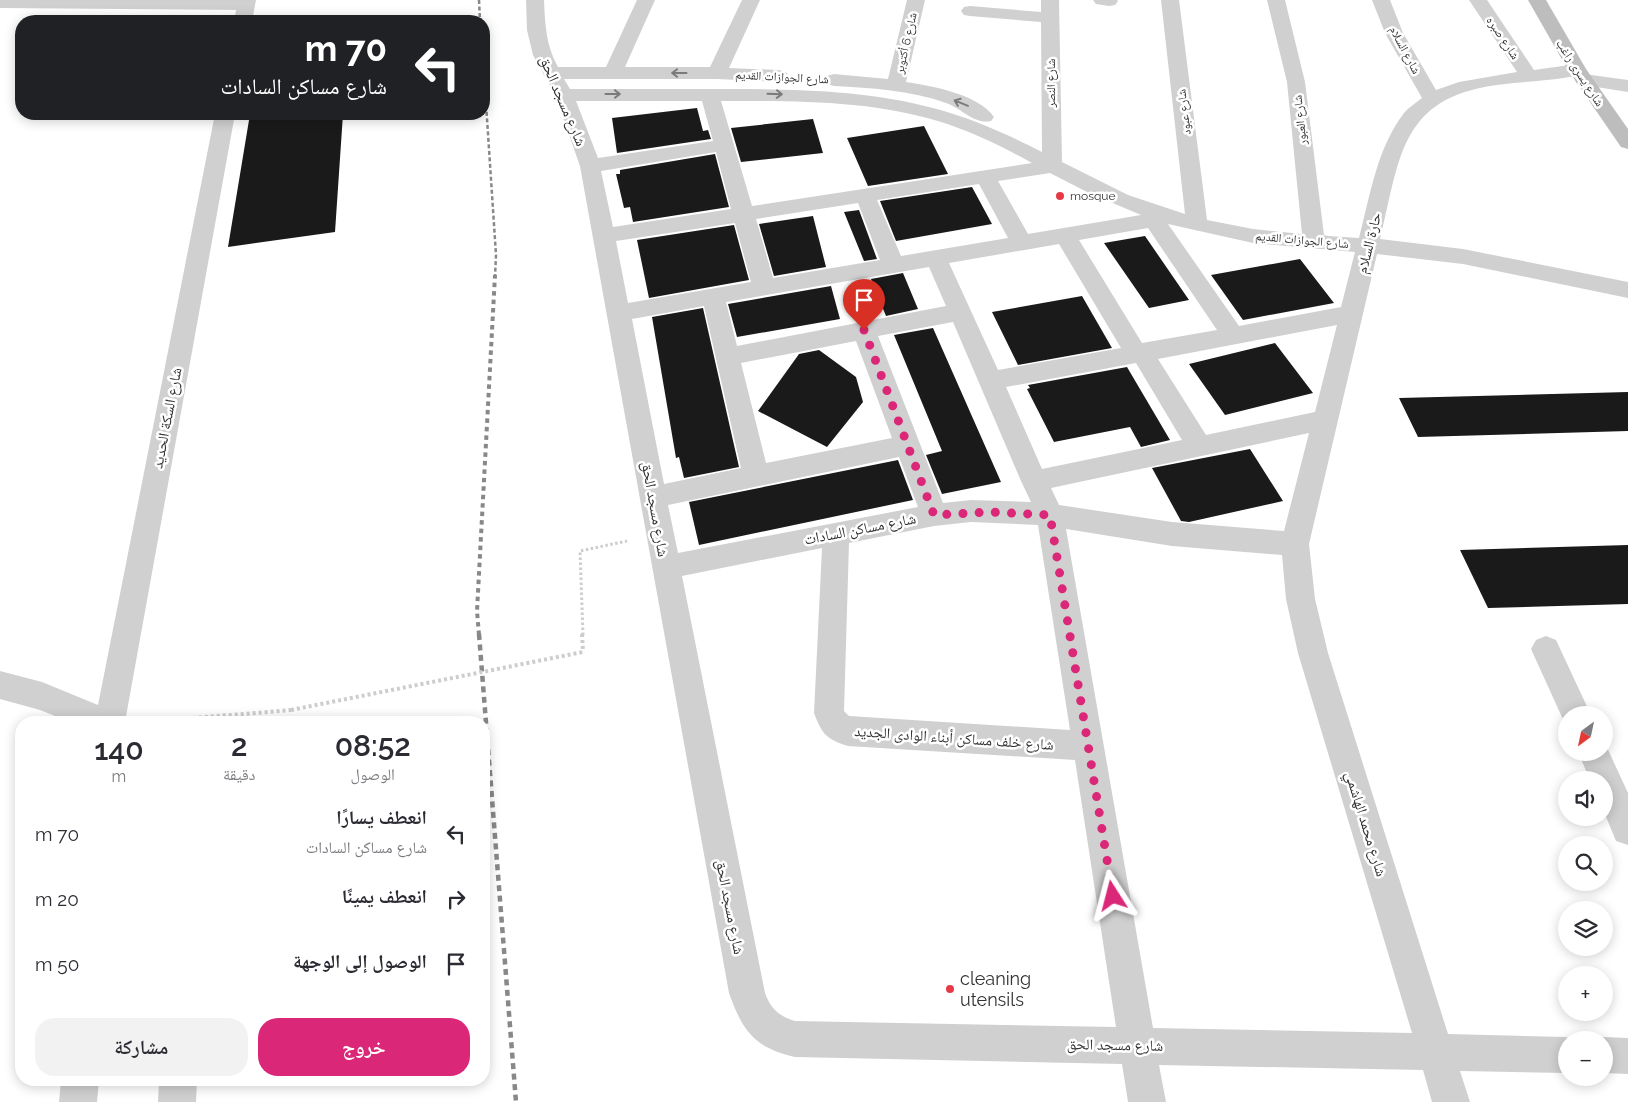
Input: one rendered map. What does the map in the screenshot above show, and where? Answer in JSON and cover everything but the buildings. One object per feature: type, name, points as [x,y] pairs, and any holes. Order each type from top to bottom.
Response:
[{"type":"main road","name":"شارع يسرى راغب","points":[[1537,0],[1580,75],[1628,143]]},
{"type":"street","name":"شارع مسجد الحق","points":[[535,0],[536,30],[542,55],[558,84],[578,129],[590,166],[747,993],[752,1011],[763,1026],[778,1035],[795,1039],[1558,1054]]},
{"type":"street","points":[[614,73],[646,0]]},
{"type":"street","points":[[717,73],[751,0]]},
{"type":"street","name":"شارع 6 أكتوبر","points":[[896,86],[916,0]]},
{"type":"street","name":"شارع عبود","points":[[1170,0],[1197,225]]},
{"type":"street","name":"شارع العبور","points":[[1276,0],[1296,82],[1314,242]]},
{"type":"street","name":"شارع السلام","points":[[1381,0],[1394,33],[1432,99]]},
{"type":"street","name":"شارع صبره","points":[[1478,0],[1528,75]]},
{"type":"street","points":[[0,3],[245,9]]},
{"type":"street","points":[[970,11],[1051,9]]},
{"type":"street","name":"شارع النصر","points":[[1051,9],[1052,166]]},
{"type":"street","name":"شارع الجوازات القديم","points":[[558,84],[614,73],[717,73],[896,86],[922,90],[971,106],[987,120],[993,136]]},
{"type":"street","name":"حارة السلام","points":[[1295,544],[1390,160],[1399,136],[1412,116],[1432,99],[1459,88],[1528,75],[1580,75],[1628,86]]},
{"type":"street","name":"شارع الجوازات القديم","points":[[558,84],[710,94],[810,96],[892,106],[951,119],[993,136],[1162,219],[1269,238],[1448,254],[1628,290]]},
{"type":"street","points":[[710,94],[764,288]]},
{"type":"street","name":"شارع السكة الحديد","points":[[111,716],[224,120]]},
{"type":"street","points":[[590,166],[724,146]]},
{"type":"street","points":[[604,236],[1052,166]]},
{"type":"street","points":[[984,177],[1022,243]]},
{"type":"street","points":[[865,195],[893,265]]},
{"type":"street","points":[[619,313],[1162,219],[1233,335]]},
{"type":"street","points":[[1065,235],[1199,446]]},
{"type":"street","points":[[936,258],[1050,515],[1147,1102]]},
{"type":"street","points":[[713,297],[756,476]]},
{"type":"street","points":[[728,357],[960,312]]},
{"type":"street","points":[[990,381],[1351,314]]},
{"type":"street","points":[[864,330],[934,515]]},
{"type":"street","points":[[1034,481],[1325,420]]},
{"type":"street","points":[[653,497],[908,445]]},
{"type":"street","name":"شارع مساكن السادات","points":[[666,567],[934,515],[999,512],[1050,515],[1172,534],[1295,544]]},
{"type":"street","name":"شارع خلف مساكن أبناء الوادى الجديد","points":[[836,534],[829,713],[832,722],[839,729],[848,732],[1088,746]]},
{"type":"street","name":"شارع محمد الهاشمي","points":[[1295,544],[1296,572],[1302,610],[1313,653],[1451,1102]]},
{"type":"street","points":[[1546,649],[1572,706]]},
{"type":"street","points":[[0,685],[42,696],[90,716]]},
{"type":"street","points":[[1597,761],[1628,829]]},
{"type":"street","points":[[1613,1055],[1628,1056]]},
{"type":"street","points":[[78,1102],[79,1086]]},
{"type":"street","points":[[177,1102],[178,1086]]},
{"type":"path","points":[[216,716],[291,710],[583,652],[580,551],[660,534]]},
{"type":"railway","points":[[479,0],[480,15]]},
{"type":"railway","points":[[487,120],[496,255],[495,277]]},
{"type":"railway","points":[[479,635],[477,611],[495,275]]},
{"type":"railway","points":[[479,634],[485,716]]},
{"type":"railway","points":[[490,773],[516,1102]]},
{"type":"place","name":"mosque","points":[[1060,196]]},
{"type":"place","name":"cleaning utensils","points":[[950,989]]},
{"type":"route","points":[[864,330],[934,515],[970,512],[1008,512],[1050,515],[1113,896]]}]
